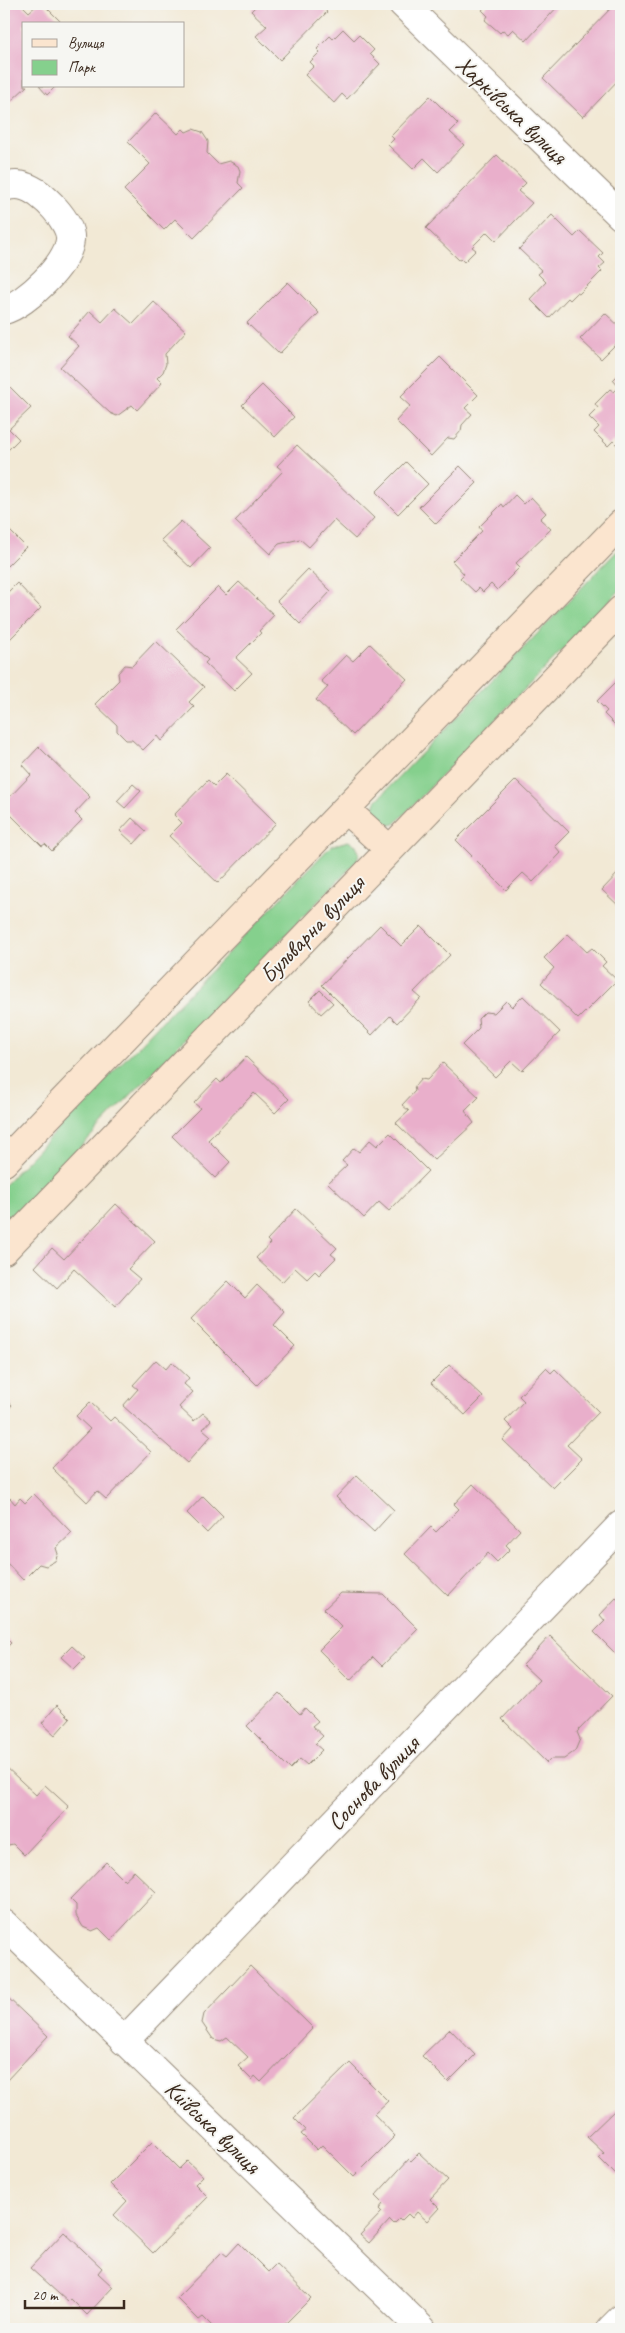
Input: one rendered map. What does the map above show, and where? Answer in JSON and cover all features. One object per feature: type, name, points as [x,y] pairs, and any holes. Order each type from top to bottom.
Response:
[{"type":"street","name":"Харківська вулиця","points":[[403,4],[621,216]]},
{"type":"street","points":[[4,187],[13,185],[26,186],[36,192],[61,215],[68,227],[70,240],[60,263],[27,298],[4,310]]},
{"type":"street","points":[[4,1162],[621,524]]},
{"type":"street","name":"Бульварна вулиця","points":[[4,1250],[621,610]]},
{"type":"street","points":[[346,810],[389,849]]},
{"type":"street","name":"Соснова вулиця","points":[[124,2041],[621,1525]]},
{"type":"street","name":"Київська вулиця","points":[[4,1924],[422,2329]]},
{"type":"street","points":[[611,2329],[621,2319]]},
{"type":"green space","points":[[621,547],[621,589],[395,824],[385,826],[377,821],[372,813],[376,801]]},
{"type":"green space","points":[[348,841],[356,845],[359,853],[357,861],[4,1226],[4,1185],[331,846]]},
{"type":"building","points":[[4,4],[21,4],[29,12],[38,4],[43,4],[61,22],[22,22],[22,88],[25,88],[10,102],[4,96]]},
{"type":"building","points":[[258,4],[327,4],[329,6],[325,10],[327,12],[280,60],[256,36],[267,26],[251,11]]},
{"type":"building","points":[[488,4],[560,4],[526,41],[513,29],[508,34],[503,30],[500,33],[485,20],[488,16],[482,10]]},
{"type":"building","points":[[615,4],[621,4],[621,77],[583,117],[543,78]]},
{"type":"building","points":[[343,29],[354,40],[359,35],[374,50],[370,54],[380,64],[347,99],[342,94],[334,103],[305,75],[314,66],[310,62],[320,52],[317,49],[330,36],[333,39]]},
{"type":"building","points":[[41,88],[54,88],[47,95]]},
{"type":"building","points":[[430,96],[458,124],[450,132],[464,145],[438,172],[424,158],[413,169],[388,145],[394,139],[391,136]]},
{"type":"building","points":[[156,113],[178,134],[183,129],[186,132],[193,129],[202,132],[208,141],[207,153],[218,164],[229,161],[238,166],[240,171],[238,183],[243,188],[194,238],[175,219],[164,230],[124,190],[150,164],[128,142]]},
{"type":"building","points":[[497,155],[526,183],[518,191],[532,203],[496,241],[487,232],[472,247],[476,250],[464,262],[461,259],[459,260],[426,228]]},
{"type":"building","points":[[552,215],[574,237],[580,231],[603,253],[599,257],[605,263],[599,268],[602,271],[579,294],[577,293],[570,300],[568,298],[549,318],[530,299],[546,282],[538,274],[542,271],[519,249]]},
{"type":"building","points":[[288,282],[319,313],[279,354],[247,323]]},
{"type":"building","points":[[154,302],[186,331],[165,354],[166,364],[163,372],[157,378],[162,383],[137,410],[132,405],[117,416],[110,413],[60,367],[79,346],[68,336],[90,311],[102,322],[115,308],[133,324]]},
{"type":"building","points":[[605,313],[621,328],[621,339],[601,359],[580,339]]},
{"type":"building","points":[[440,357],[478,395],[465,408],[472,414],[462,425],[461,431],[454,439],[448,438],[431,456],[396,421],[410,406],[400,397]]},
{"type":"building","points":[[621,372],[621,445],[619,442],[617,445],[613,441],[608,446],[594,432],[599,427],[589,417],[598,408],[595,404],[610,389],[614,392],[619,387],[613,380]]},
{"type":"building","points":[[4,381],[31,408],[9,429],[19,439],[4,454]]},
{"type":"building","points":[[262,385],[294,417],[275,437],[242,405]]},
{"type":"building","points":[[297,445],[374,518],[355,539],[334,520],[309,547],[300,539],[279,544],[270,554],[235,521],[283,471],[277,466]]},
{"type":"building","points":[[406,462],[428,484],[398,514],[376,492]]},
{"type":"building","points":[[460,466],[477,483],[436,524],[419,507]]},
{"type":"building","points":[[515,495],[524,504],[531,497],[546,513],[540,519],[551,529],[516,563],[520,567],[497,590],[491,584],[483,592],[479,588],[475,592],[460,578],[464,574],[452,561],[482,531],[479,527],[502,504],[504,507]]},
{"type":"building","points":[[181,521],[210,548],[191,568],[161,540]]},
{"type":"building","points":[[4,525],[26,547],[7,566],[4,562]]},
{"type":"building","points":[[308,569],[331,591],[300,624],[277,601]]},
{"type":"building","points":[[239,582],[274,615],[259,631],[261,633],[236,658],[252,673],[234,691],[205,663],[208,660],[176,629],[218,587],[226,595]]},
{"type":"building","points":[[17,583],[41,608],[4,645],[4,596]]},
{"type":"building","points":[[156,641],[204,687],[189,702],[194,707],[161,741],[157,736],[143,750],[132,740],[126,740],[117,731],[117,725],[95,704],[119,680],[118,673],[125,665],[132,666]]},
{"type":"building","points":[[370,644],[407,679],[353,735],[316,700],[328,687],[321,681],[346,655],[353,661]]},
{"type":"building","points":[[621,677],[620,730],[604,714],[607,711],[597,701]]},
{"type":"building","points":[[39,747],[90,797],[75,813],[82,820],[52,851],[45,844],[42,846],[4,808],[4,803],[31,775],[22,765]]},
{"type":"building","points":[[226,774],[276,823],[218,883],[169,836],[182,823],[174,815],[208,780],[214,786]]},
{"type":"building","points":[[516,780],[569,832],[555,846],[561,853],[533,882],[523,873],[506,890],[456,840]]},
{"type":"building","points":[[133,784],[141,791],[125,808],[117,801]]},
{"type":"building","points":[[132,818],[146,831],[134,844],[120,831]]},
{"type":"building","points":[[621,870],[621,908],[602,890]]},
{"type":"building","points":[[380,925],[401,946],[421,926],[450,955],[414,992],[421,998],[397,1023],[390,1016],[372,1035],[322,985]]},
{"type":"building","points":[[568,934],[587,952],[592,948],[606,962],[602,966],[617,980],[578,1019],[541,983],[554,968],[544,958]]},
{"type":"building","points":[[320,990],[333,1003],[321,1014],[309,1001]]},
{"type":"building","points":[[523,996],[560,1032],[522,1071],[511,1061],[495,1077],[462,1045],[479,1028],[478,1019],[485,1012],[494,1013],[506,1001],[512,1007]]},
{"type":"building","points":[[246,1057],[289,1099],[275,1113],[254,1093],[208,1140],[230,1162],[215,1178],[172,1136],[200,1108],[194,1103],[217,1079],[221,1083]]},
{"type":"building","points":[[443,1063],[479,1097],[465,1111],[474,1123],[434,1160],[396,1123],[409,1111],[402,1105],[415,1091],[414,1087],[421,1079],[427,1080]]},
{"type":"building","points":[[390,1133],[428,1171],[389,1211],[379,1202],[364,1218],[328,1183],[347,1165],[342,1161],[354,1148],[359,1152],[370,1140],[377,1146]]},
{"type":"building","points":[[116,1204],[155,1241],[128,1269],[140,1279],[115,1307],[74,1269],[57,1288],[35,1267],[52,1248],[64,1259]]},
{"type":"building","points":[[296,1209],[337,1248],[331,1254],[336,1258],[319,1275],[315,1271],[307,1279],[295,1268],[282,1282],[256,1258],[270,1243],[267,1240]]},
{"type":"building","points":[[228,1281],[245,1298],[257,1285],[285,1312],[274,1325],[295,1346],[257,1385],[191,1319]]},
{"type":"building","points":[[156,1360],[166,1369],[172,1362],[189,1378],[184,1384],[193,1392],[179,1407],[194,1421],[203,1413],[211,1420],[203,1429],[211,1436],[187,1463],[123,1406],[138,1389],[133,1385]]},
{"type":"building","points":[[449,1365],[483,1397],[465,1415],[431,1383]]},
{"type":"building","points":[[546,1368],[551,1373],[555,1369],[599,1412],[567,1445],[582,1459],[553,1488],[503,1440],[513,1429],[505,1421],[524,1401],[519,1396]]},
{"type":"building","points":[[4,1398],[12,1405],[4,1414]]},
{"type":"building","points":[[90,1402],[110,1421],[114,1417],[151,1452],[106,1499],[97,1491],[87,1502],[52,1468],[90,1429],[76,1416]]},
{"type":"building","points":[[357,1475],[394,1510],[374,1532],[336,1497]]},
{"type":"building","points":[[473,1484],[520,1530],[506,1545],[510,1549],[497,1562],[488,1553],[448,1596],[405,1554],[431,1527],[436,1532],[459,1509],[454,1504]]},
{"type":"building","points":[[34,1494],[72,1533],[56,1548],[58,1554],[55,1561],[46,1566],[39,1564],[23,1580],[4,1560],[4,1504],[10,1498],[15,1504],[20,1498],[25,1503]]},
{"type":"building","points":[[203,1496],[223,1516],[207,1533],[187,1513]]},
{"type":"building","points":[[341,1593],[383,1594],[418,1629],[382,1666],[373,1657],[350,1681],[319,1650],[342,1627],[324,1609]]},
{"type":"building","points":[[616,1598],[621,1603],[621,1659],[594,1632],[605,1621],[600,1615]]},
{"type":"building","points":[[4,1636],[11,1643],[4,1650]]},
{"type":"building","points":[[550,1636],[612,1696],[577,1732],[580,1739],[575,1751],[564,1759],[551,1759],[547,1763],[502,1719],[539,1680],[523,1665]]},
{"type":"building","points":[[72,1646],[85,1658],[74,1669],[61,1657]]},
{"type":"building","points":[[279,1693],[300,1714],[305,1708],[318,1721],[312,1726],[323,1736],[315,1744],[322,1750],[307,1765],[300,1759],[290,1769],[247,1726]]},
{"type":"building","points":[[57,1705],[70,1718],[55,1735],[42,1723]]},
{"type":"building","points":[[5,1766],[36,1795],[45,1785],[69,1807],[24,1855],[13,1844],[4,1846]]},
{"type":"building","points":[[106,1862],[124,1880],[134,1871],[156,1892],[111,1940],[99,1928],[92,1931],[83,1927],[76,1915],[76,1905],[70,1899]]},
{"type":"building","points":[[250,1966],[313,2028],[261,2082],[255,2076],[252,2080],[238,2066],[248,2057],[227,2037],[221,2041],[213,2039],[202,2023],[204,2014]]},
{"type":"building","points":[[4,1994],[48,2036],[6,2081],[4,2079]]},
{"type":"building","points":[[450,2029],[475,2055],[448,2082],[422,2056]]},
{"type":"building","points":[[350,2063],[388,2101],[374,2114],[395,2136],[354,2177],[322,2145],[317,2150],[301,2134],[306,2130],[294,2118]]},
{"type":"building","points":[[616,2109],[621,2114],[621,2170],[616,2175],[599,2158],[604,2153],[587,2137]]},
{"type":"building","points":[[152,2142],[179,2169],[187,2161],[203,2176],[195,2184],[208,2197],[153,2253],[114,2215],[127,2201],[110,2184]]},
{"type":"building","points":[[419,2153],[448,2180],[430,2199],[439,2208],[427,2221],[417,2212],[412,2218],[408,2214],[401,2221],[399,2219],[394,2224],[390,2220],[369,2243],[360,2235],[382,2212],[379,2209],[383,2204],[375,2196],[409,2159],[411,2161]]},
{"type":"building","points":[[64,2232],[102,2268],[98,2273],[113,2287],[87,2315],[71,2299],[68,2302],[30,2268]]},
{"type":"building","points":[[239,2243],[268,2272],[276,2264],[311,2298],[280,2329],[215,2329],[203,2317],[199,2320],[177,2298],[222,2252],[227,2256]]}]
